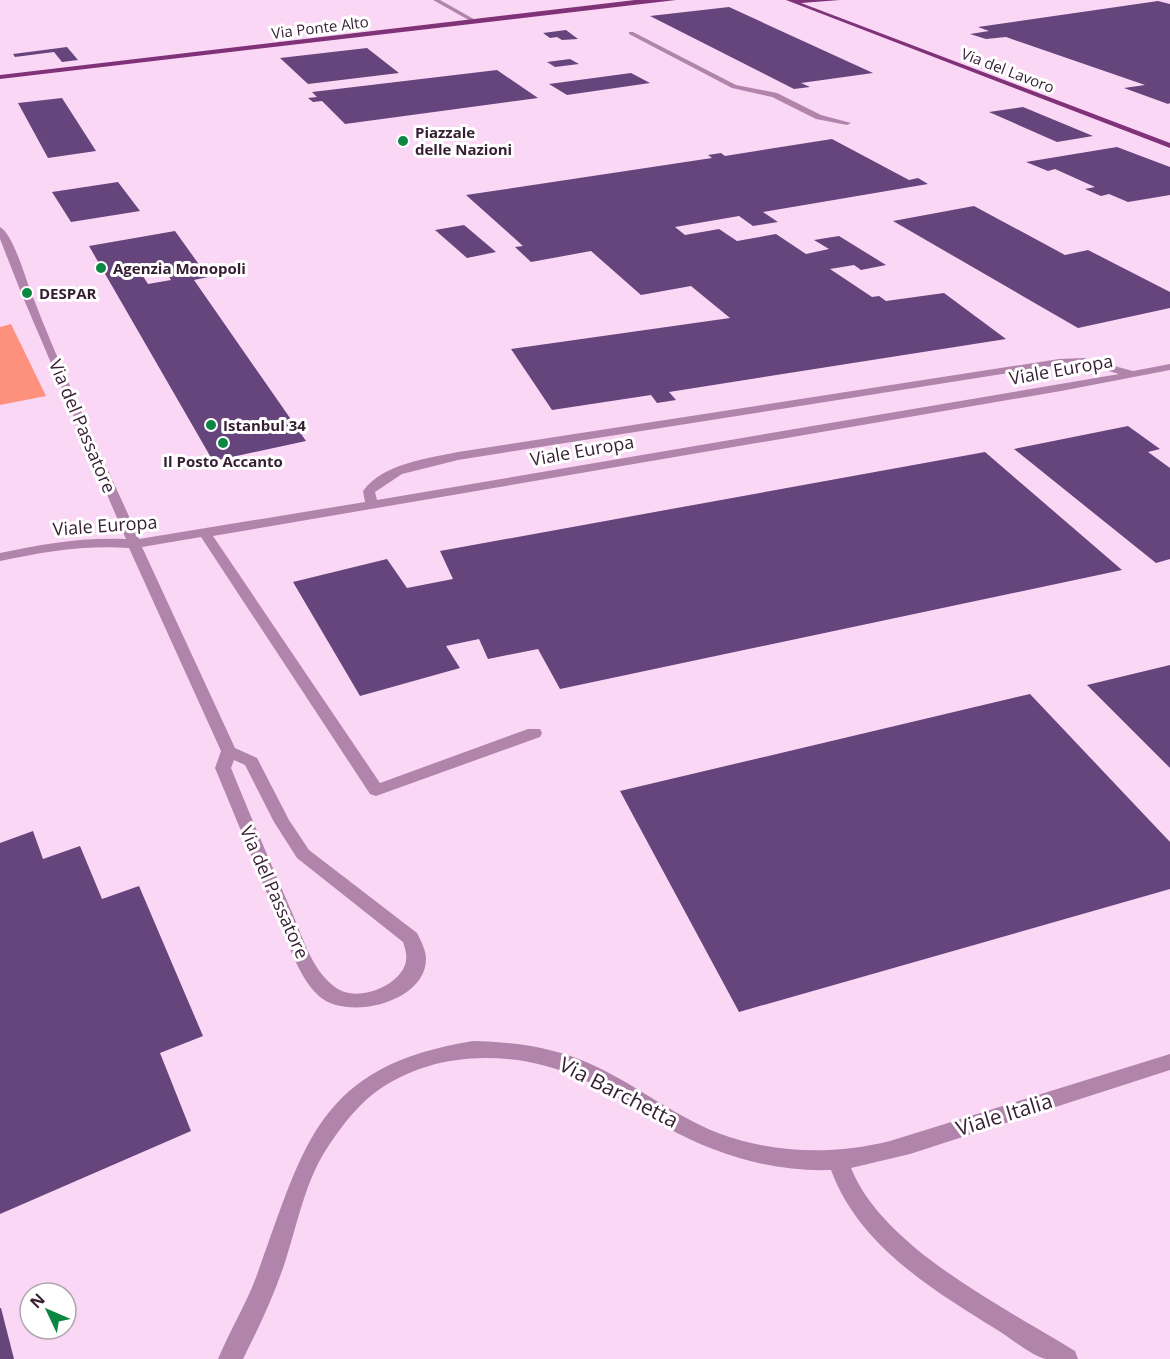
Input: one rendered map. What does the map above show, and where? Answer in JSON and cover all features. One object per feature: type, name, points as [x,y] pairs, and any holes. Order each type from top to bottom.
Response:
[{"type":"main road","name":"Via Ponte Alto","points":[[2,78],[651,0]]},
{"type":"main road","name":"Via Ponte Alto","points":[[638,2],[673,0]]},
{"type":"main road","name":"Via del Lavoro","points":[[788,0],[836,0]]},
{"type":"main road","name":"Via del Lavoro","points":[[788,0],[1170,146]]},
{"type":"main road","name":"Via del Lavoro","points":[[836,0],[829,8],[836,18]]},
{"type":"street","points":[[436,0],[476,22]]},
{"type":"street","points":[[631,33],[734,87],[774,95],[819,117],[847,123]]},
{"type":"street","name":"Via del Passatore","points":[[0,230],[11,251],[27,295],[134,544],[229,751],[251,762],[282,822],[303,854],[410,938],[416,950],[416,964],[409,978],[397,989],[380,998],[361,1001],[343,999],[328,993],[305,962],[223,768],[229,751]]},
{"type":"street","points":[[372,504],[369,491],[383,479],[408,469],[458,456],[1065,361],[1096,363],[1132,374]]},
{"type":"street","name":"Viale Europa","points":[[0,557],[40,548],[86,542],[134,544],[205,533],[1170,367]]},
{"type":"street","points":[[205,533],[376,790],[534,733]]},
{"type":"street","name":"Via Barchetta","points":[[230,1359],[268,1276],[305,1172],[332,1124],[349,1105],[378,1082],[418,1061],[442,1053],[477,1047],[536,1053],[564,1061],[590,1073],[674,1121],[724,1144],[781,1157],[838,1161]]},
{"type":"street","name":"Viale Italia","points":[[838,1161],[909,1144],[1170,1062]]},
{"type":"street","points":[[838,1161],[848,1187],[898,1248],[948,1286],[1066,1359]]},
{"type":"shaded area","points":[[11,324],[46,396],[0,405],[0,327]]},
{"type":"building","points":[[1158,1],[1170,4],[1170,103],[1168,104],[1124,88],[1145,85],[1006,37],[986,39],[970,34],[989,31],[978,27]]},
{"type":"building","points":[[729,7],[873,73],[801,83],[810,87],[794,89],[650,16]]},
{"type":"building","points":[[566,30],[578,39],[550,38],[543,33]]},
{"type":"building","points":[[67,47],[78,60],[62,62],[54,52],[15,57],[13,54]]},
{"type":"building","points":[[367,48],[399,73],[308,84],[280,58]]},
{"type":"building","points":[[570,59],[579,64],[555,67],[547,62]]},
{"type":"building","points":[[497,70],[538,98],[345,124],[322,101],[313,102],[308,98],[317,97],[312,92]]},
{"type":"building","points":[[631,73],[650,83],[567,95],[549,84]]},
{"type":"building","points":[[62,98],[96,151],[48,158],[18,103]]},
{"type":"building","points":[[1023,107],[1093,136],[1057,142],[989,112]]},
{"type":"building","points":[[832,139],[909,180],[918,178],[928,184],[763,212],[778,222],[753,226],[739,216],[675,227],[685,235],[719,229],[737,241],[776,234],[806,254],[829,249],[814,240],[839,236],[886,265],[861,270],[854,265],[830,269],[872,297],[879,296],[886,301],[944,293],[1006,339],[669,392],[676,400],[657,403],[651,395],[552,410],[511,349],[730,318],[691,286],[641,295],[591,251],[531,262],[515,247],[523,246],[466,195],[712,158],[708,155],[721,153],[725,156]]},
{"type":"building","points":[[1117,147],[1170,167],[1170,195],[1128,202],[1109,194],[1101,196],[1085,189],[1095,187],[1055,169],[1048,171],[1026,162]]},
{"type":"building","points":[[118,182],[140,211],[71,222],[52,192]]},
{"type":"building","points":[[974,206],[1065,255],[1088,250],[1170,292],[1170,308],[1078,328],[893,221]]},
{"type":"building","points":[[464,225],[496,252],[467,258],[435,230]]},
{"type":"building","points":[[175,231],[208,277],[194,280],[306,441],[213,461],[89,246]],"holes":[[[164,269],[171,280],[148,284],[141,273]]]},
{"type":"building","points":[[1128,426],[1160,449],[1148,452],[1170,468],[1170,559],[1156,563],[1014,449]]},
{"type":"building","points":[[985,452],[1122,570],[560,689],[538,649],[488,659],[479,639],[446,646],[460,668],[360,696],[293,582],[387,559],[407,588],[453,579],[440,551]]},
{"type":"building","points":[[1170,665],[1170,768],[1087,685]]},
{"type":"building","points":[[1030,694],[1170,842],[1170,889],[739,1012],[620,791]]},
{"type":"building","points":[[33,831],[43,859],[80,846],[102,899],[139,886],[203,1036],[160,1053],[191,1131],[0,1214],[0,843]]},
{"type":"building","points":[[1,1308],[14,1359],[0,1359]]},
{"type":"place","name":"Piazzale delle Nazioni","points":[[403,141]]},
{"type":"place","name":"Agenzia Monopoli","points":[[101,268]]},
{"type":"place","name":"DESPAR","points":[[27,293]]},
{"type":"place","name":"Istanbul 34","points":[[211,425]]},
{"type":"place","name":"Il Posto Accanto","points":[[223,443]]}]
